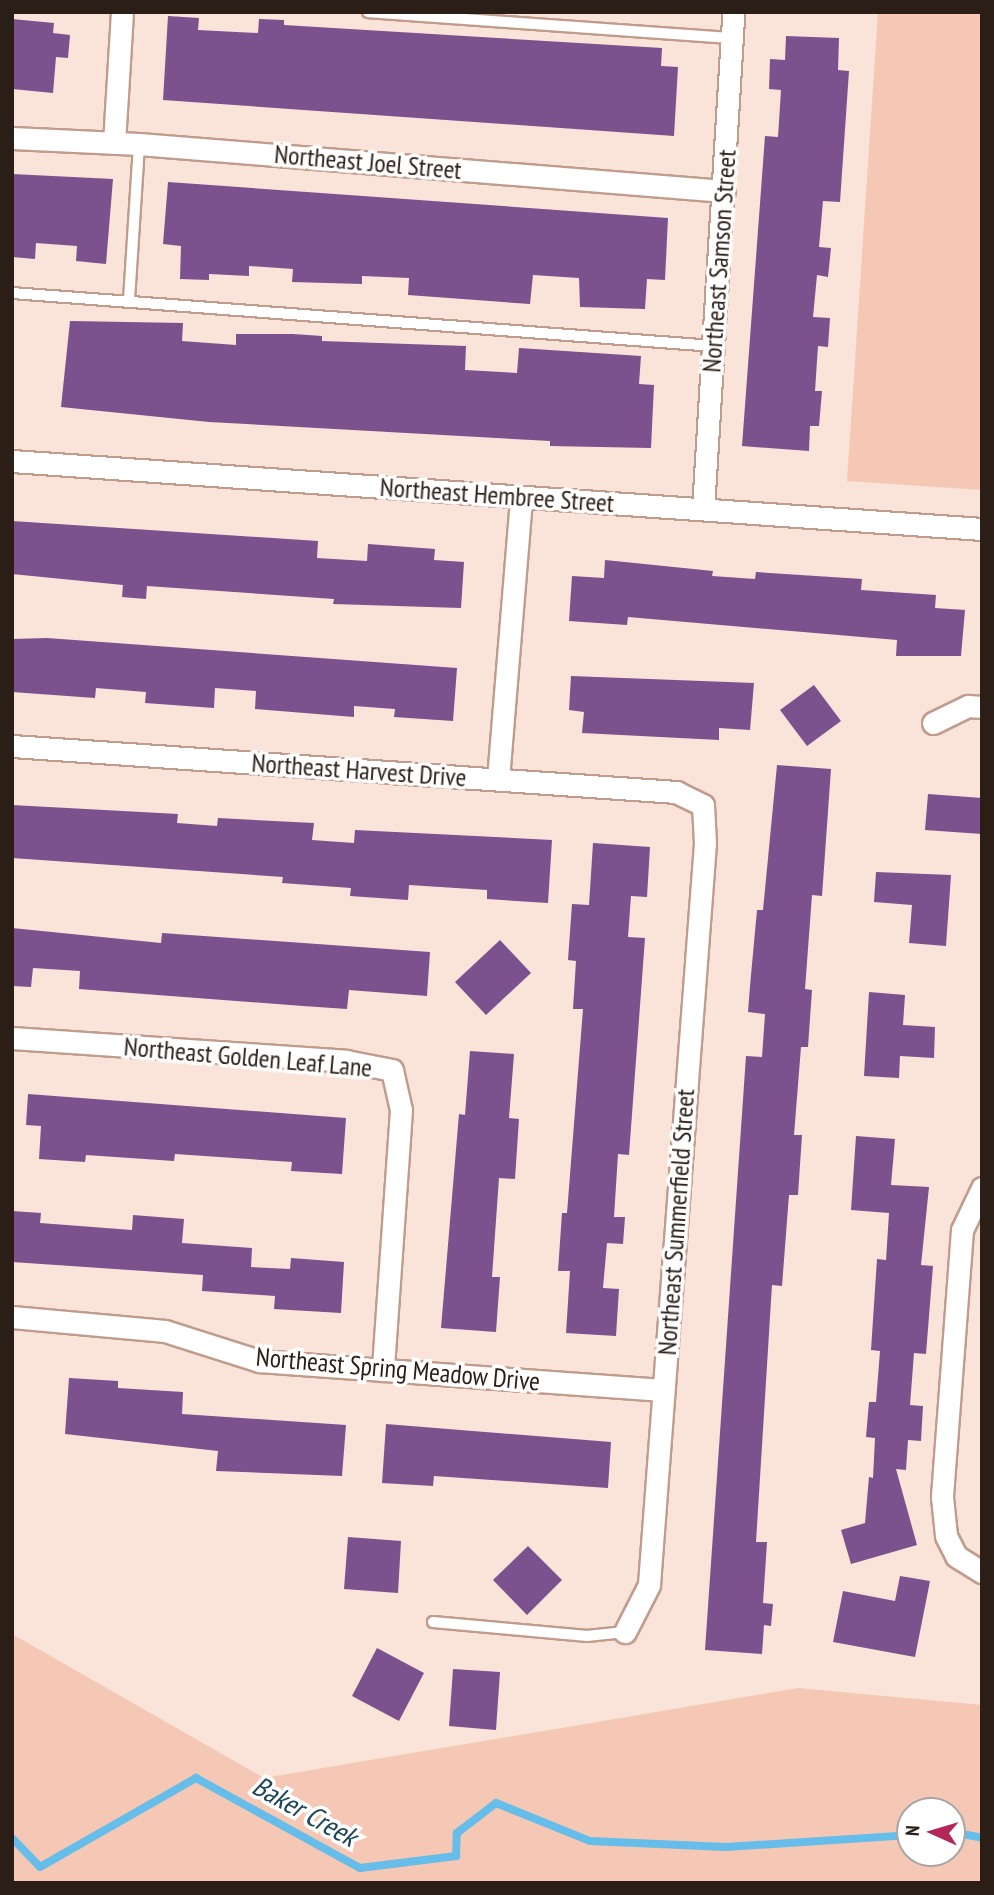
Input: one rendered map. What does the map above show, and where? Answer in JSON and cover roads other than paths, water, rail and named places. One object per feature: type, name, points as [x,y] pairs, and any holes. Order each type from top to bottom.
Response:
[{"type":"street","points":[[114,143],[121,12]]},
{"type":"street","name":"Northeast Samson Street","points":[[703,509],[733,12]]},
{"type":"street","name":"Northeast Joel Street","points":[[12,138],[139,144],[724,191]]},
{"type":"street","name":"Northeast Hembree Street","points":[[12,461],[982,529]]},
{"type":"street","points":[[498,779],[521,498]]},
{"type":"street","points":[[933,723],[968,706],[982,707]]},
{"type":"street","name":"Northeast Harvest Drive","points":[[12,746],[676,792],[703,805]]},
{"type":"street","name":"Northeast Summerfield Street","points":[[625,1632],[649,1585],[705,842],[703,805]]},
{"type":"street","name":"Northeast Golden Leaf Lane","points":[[12,1038],[346,1061],[392,1070],[401,1110],[383,1370]]},
{"type":"street","points":[[982,1188],[962,1230],[942,1497],[946,1536],[957,1556],[982,1572]]},
{"type":"street","name":"Northeast Spring Meadow Drive","points":[[12,1317],[165,1331],[259,1361],[663,1390]]},
{"type":"lane","points":[[368,12],[732,38]]},
{"type":"lane","points":[[130,300],[139,144]]},
{"type":"lane","points":[[12,293],[714,346]]},
{"type":"lane","points":[[433,1622],[587,1636],[625,1632]]},
{"type":"waterway","name":"Baker Creek","points":[[12,1838],[40,1867],[196,1778],[360,1868],[456,1856],[457,1833],[496,1803],[590,1841],[726,1847],[896,1836]]},
{"type":"waterway","name":"Baker Creek","points":[[966,1835],[982,1838]]}]
